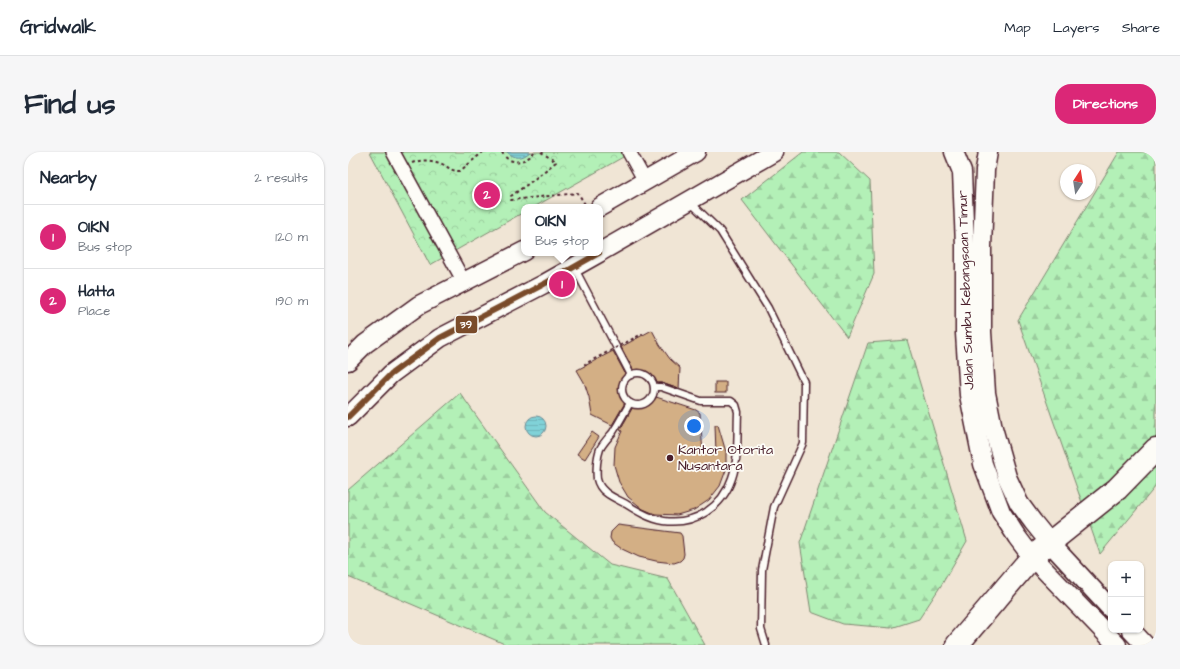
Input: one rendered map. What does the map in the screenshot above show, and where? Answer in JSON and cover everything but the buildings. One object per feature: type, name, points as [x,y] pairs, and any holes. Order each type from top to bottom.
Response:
[{"type":"highway","points":[[957,645],[1032,557],[1118,489],[1156,449]]},
{"type":"street","points":[[393,152],[464,282]]},
{"type":"street","points":[[629,152],[645,181]]},
{"type":"street","points":[[603,205],[696,152]]},
{"type":"street","points":[[603,251],[774,152]]},
{"type":"street","name":"Jalan Sumbu Kebangsaan Timur","points":[[954,152],[962,172],[965,246],[965,332],[969,395],[976,436],[983,464],[1001,512],[1017,538],[1032,557],[1117,645]]},
{"type":"street","name":"Jalan Sumbu Kebangsaan Timur","points":[[988,152],[985,170],[982,247],[982,332],[986,393],[993,428],[1007,477],[1019,503],[1050,543],[1108,606]]},
{"type":"street","points":[[348,361],[366,344],[419,305],[521,252]]},
{"type":"street","points":[[348,417],[391,374],[440,338],[544,284],[594,256]]},
{"type":"street","points":[[1134,633],[1145,645]]},
{"type":"lane","points":[[689,201],[720,230],[768,308],[804,382],[803,443],[774,507],[762,570],[760,629],[766,645]]},
{"type":"lane","points":[[574,267],[631,375]]},
{"type":"lane","points":[[631,375],[646,375],[651,380],[654,388],[652,396],[647,403],[638,405],[630,403],[624,397],[622,389],[624,380],[631,375]]},
{"type":"lane","points":[[630,403],[614,431],[600,449],[597,465],[598,480],[602,490],[642,514],[663,521],[681,522],[701,516],[714,507],[725,494],[732,478],[736,464],[738,412],[736,406],[731,401],[700,401],[661,387],[654,388]]},
{"type":"path","points":[[402,167],[418,161],[432,161],[444,165],[452,171],[460,171],[483,152]]},
{"type":"path","points":[[502,152],[503,155],[511,161],[521,162],[530,157],[534,152]]},
{"type":"path","points":[[541,152],[556,162],[511,196],[511,200],[578,193],[584,204]]},
{"type":"path","points":[[586,366],[585,364],[642,334],[643,335]]},
{"type":"green space","points":[[370,152],[632,152],[539,204],[521,204],[521,214],[430,265]]},
{"type":"green space","points":[[803,152],[839,152],[870,181],[874,274],[847,337],[742,200]]},
{"type":"green space","points":[[1119,152],[1156,152],[1156,486],[1100,554],[1018,320],[1090,200],[1096,200],[1096,190]]},
{"type":"green space","points":[[907,340],[967,541],[942,584],[919,619],[891,628],[843,624],[811,612],[800,543],[868,343]]},
{"type":"green space","points":[[460,393],[545,512],[610,565],[668,579],[705,645],[507,645],[348,577],[348,490]]},
{"type":"water","points":[[507,152],[530,152],[524,156],[516,157]]},
{"type":"water","points":[[536,416],[543,419],[546,426],[543,433],[536,436],[529,433],[526,426],[529,419]]},
{"type":"transit line","name":"39","points":[[348,417],[391,374],[440,338],[544,284],[594,256]]},
{"type":"place","name":"Hatta","points":[[487,195]]},
{"type":"place","name":"OIKN","points":[[562,284]]},
{"type":"place","name":"Kantor Otorita Nusantara","points":[[670,458]]}]
